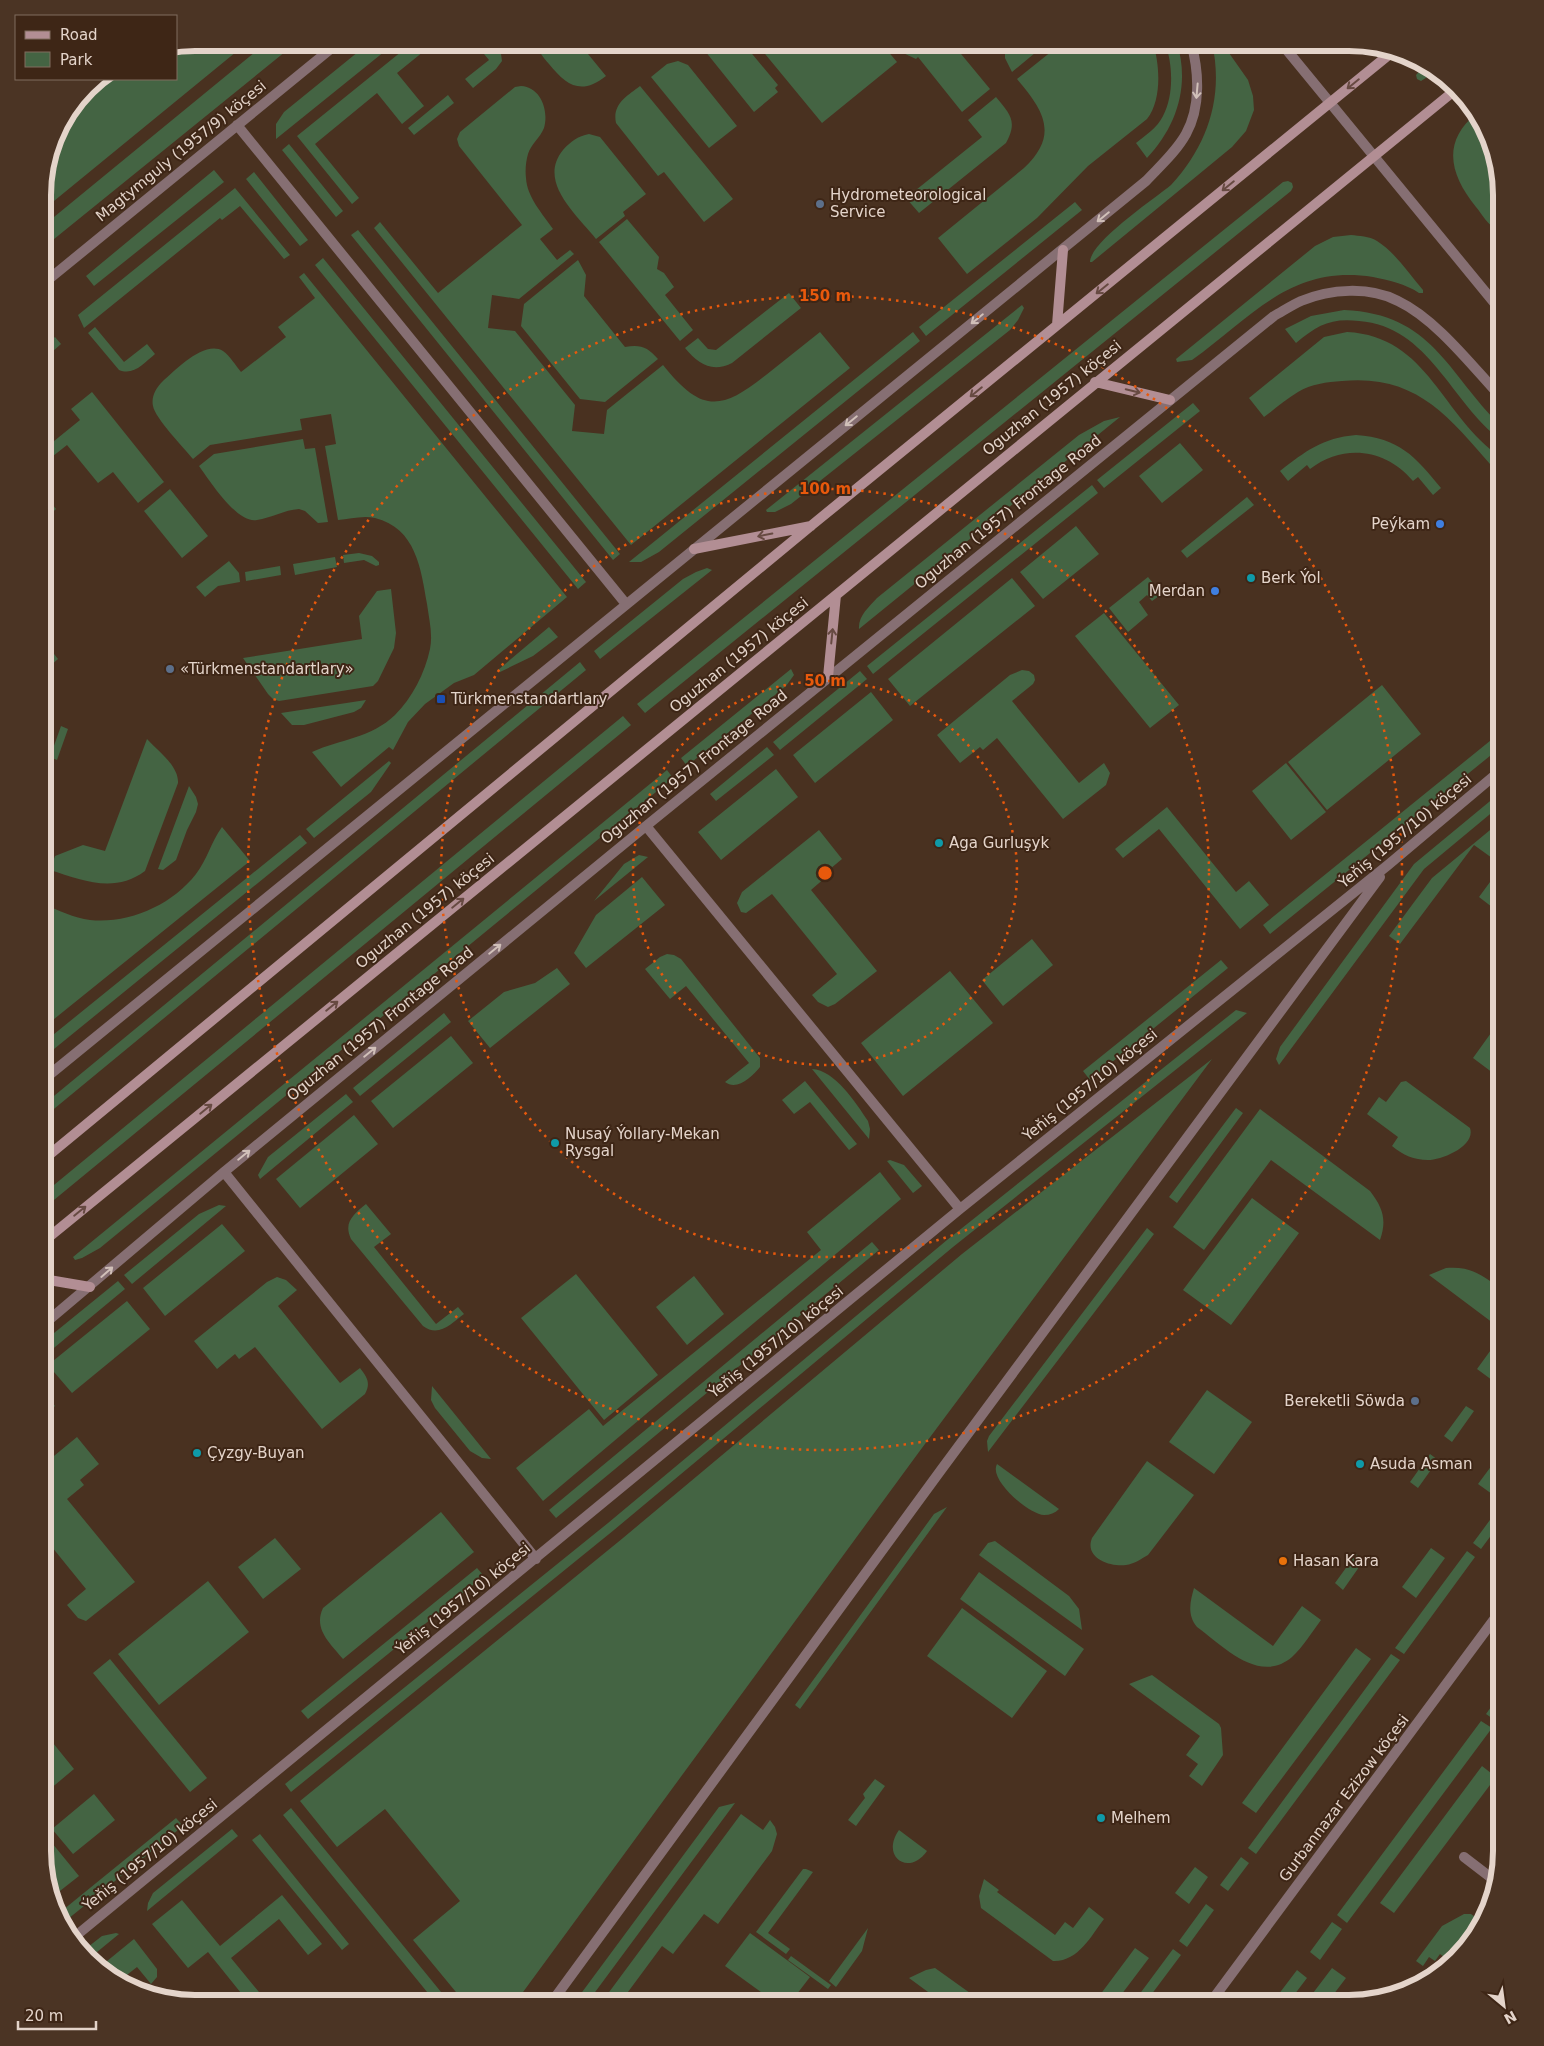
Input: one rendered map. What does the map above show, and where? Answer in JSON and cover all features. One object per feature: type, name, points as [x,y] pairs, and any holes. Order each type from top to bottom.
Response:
[{"type":"main road","points":[[51,1153],[812,525],[1387,57]]},
{"type":"main road","name":"Oguzhan (1957) köçesi","points":[[51,1235],[1451,93]]},
{"type":"main road","points":[[1057,325],[1063,250]]},
{"type":"main road","points":[[1096,382],[1170,400]]},
{"type":"main road","points":[[694,549],[812,525]]},
{"type":"main road","points":[[828,677],[836,595]]},
{"type":"main road","points":[[51,1281],[90,1287]]},
{"type":"street","name":"Magtymguly (1957/9) köçesi","points":[[52,277],[326,52]]},
{"type":"street","points":[[51,1073],[1146,181],[1173,153],[1187,133],[1195,108],[1198,84],[1193,52]]},
{"type":"street","points":[[1288,52],[1493,300]]},
{"type":"street","points":[[237,125],[626,604]]},
{"type":"street","name":"Oguzhan (1957) Frontage Road","points":[[51,1318],[224,1172],[646,826],[1274,316],[1300,302],[1326,294],[1347,291],[1371,293],[1397,300],[1414,310],[1435,327],[1493,388]]},
{"type":"street","name":"Ýeňiş (1957/10) köçesi","points":[[78,1934],[960,1209],[1388,865],[1493,778]]},
{"type":"street","points":[[646,826],[960,1209]]},
{"type":"street","points":[[558,1995],[947,1462],[1388,865]]},
{"type":"street","points":[[224,1172],[536,1559]]},
{"type":"street","name":"Gurbannazar Ezizow köçesi","points":[[1217,1995],[1493,1622]]},
{"type":"street","points":[[1464,1857],[1490,1877]]},
{"type":"green space","points":[[236,52],[52,203],[52,177],[62,140],[81,108],[100,87],[110,80],[178,80],[178,53]]},
{"type":"green space","points":[[255,52],[285,52],[52,241],[52,219]]},
{"type":"green space","points":[[358,52],[384,52],[276,139],[276,124],[284,112]]},
{"type":"green space","points":[[401,52],[423,52],[397,73],[424,106],[402,124],[377,93],[315,144],[359,198],[352,204],[297,136]]},
{"type":"green space","points":[[482,52],[500,52],[501,54],[502,61],[496,69],[473,88],[465,79],[489,60]]},
{"type":"green space","points":[[541,52],[586,52],[606,76],[589,86],[581,87],[562,78]]},
{"type":"green space","points":[[706,52],[750,52],[778,85],[775,88],[778,92],[754,112]]},
{"type":"green space","points":[[763,52],[889,52],[897,62],[822,123]]},
{"type":"green space","points":[[901,52],[959,52],[990,89],[962,112],[918,57],[916,59]]},
{"type":"green space","points":[[1005,52],[1036,52],[1012,72],[1005,58]]},
{"type":"green space","points":[[1051,52],[1155,52],[1158,72],[1155,102],[1147,119],[1088,166],[1037,218],[967,274],[938,238],[1024,168],[1035,156],[1042,144],[1044,122],[1034,101],[1017,79]]},
{"type":"green space","points":[[1168,52],[1179,52],[1182,74],[1178,104],[1166,132],[1147,158],[1136,143],[1158,124],[1167,108],[1171,89]]},
{"type":"green space","points":[[1213,52],[1228,52],[1248,80],[1253,96],[1254,110],[1246,131],[1232,147],[1090,262],[1100,243],[1124,221],[1171,185],[1195,153],[1210,119],[1214,101],[1215,63]]},
{"type":"green space","points":[[678,61],[688,65],[737,126],[709,148],[651,77],[667,64]]},
{"type":"green space","points":[[1420,71],[1429,76],[1421,81],[1417,79],[1416,75]]},
{"type":"green space","points":[[640,86],[733,199],[704,222],[664,172],[658,176],[616,123],[615,116],[618,106]]},
{"type":"green space","points":[[515,87],[528,87],[538,95],[542,101],[545,114],[544,128],[529,150],[526,169],[529,192],[553,229],[540,239],[557,260],[570,250],[574,254],[519,299],[492,295],[488,328],[515,331],[575,405],[572,431],[604,434],[607,410],[663,365],[689,392],[700,399],[711,402],[736,396],[773,370],[820,332],[850,368],[631,545],[374,228],[380,222],[438,293],[522,225],[459,146],[457,139],[460,132]]},
{"type":"green space","points":[[448,95],[454,103],[414,135],[408,128]]},
{"type":"green space","points":[[996,97],[1011,118],[1010,135],[1006,143],[919,213],[906,198],[982,137],[968,120]]},
{"type":"green space","points":[[1471,119],[1482,140],[1488,158],[1492,175],[1490,186],[1493,226],[1488,223],[1467,195],[1455,171],[1454,147],[1458,135]]},
{"type":"green space","points":[[589,134],[600,137],[646,194],[623,212],[625,216],[596,239],[563,198],[557,186],[555,174],[556,162],[568,144],[581,136]]},
{"type":"green space","points":[[289,144],[343,211],[336,217],[282,150]]},
{"type":"green space","points":[[214,170],[224,182],[94,286],[86,276]]},
{"type":"green space","points":[[254,172],[308,240],[300,246],[246,179]]},
{"type":"green space","points":[[1288,181],[1292,183],[1291,191],[645,713],[637,704],[1283,182]]},
{"type":"green space","points":[[235,188],[290,255],[284,259],[240,206],[222,220],[220,218],[84,328],[78,315]]},
{"type":"green space","points":[[1075,202],[1082,210],[926,336],[919,327]]},
{"type":"green space","points":[[627,219],[659,257],[657,269],[664,273],[674,287],[665,295],[693,330],[680,341],[599,242]]},
{"type":"green space","points":[[358,230],[620,554],[613,560],[351,235]]},
{"type":"green space","points":[[1351,235],[1371,238],[1384,246],[1402,264],[1423,290],[1423,293],[1397,283],[1373,277],[1344,275],[1319,278],[1296,286],[1274,298],[1254,311],[1192,360],[1177,362],[1176,359],[1315,246],[1333,237]]},
{"type":"green space","points":[[323,258],[586,582],[578,589],[315,265]]},
{"type":"green space","points":[[578,260],[586,275],[584,296],[625,347],[643,347],[658,359],[605,402],[580,399],[521,326],[524,304]]},
{"type":"green space","points":[[304,273],[567,597],[474,675],[454,683],[425,704],[408,722],[393,750],[389,747],[341,787],[312,752],[366,733],[386,723],[395,715],[412,693],[428,658],[431,643],[430,626],[422,577],[414,552],[408,540],[389,523],[370,517],[338,520],[325,446],[336,444],[331,414],[300,419],[302,430],[210,445],[193,459],[170,433],[153,406],[154,393],[162,382],[182,364],[199,353],[215,349],[223,351],[241,372],[286,337],[278,327],[315,298],[299,277]]},
{"type":"green space","points":[[789,293],[801,308],[732,363],[725,366],[712,367],[700,362],[685,348],[698,338],[708,349],[716,350]]},
{"type":"green space","points":[[1022,305],[1024,308],[1010,330],[791,504],[775,512],[767,512],[766,510]]},
{"type":"green space","points":[[1344,310],[1374,314],[1398,322],[1418,334],[1435,349],[1493,418],[1493,433],[1483,424],[1438,368],[1422,351],[1404,337],[1383,326],[1349,320],[1332,322],[1318,327],[1296,343],[1285,329],[1311,316]]},
{"type":"green space","points":[[95,327],[124,362],[147,344],[155,354],[134,370],[119,370],[88,333]]},
{"type":"green space","points":[[913,332],[920,341],[659,552],[641,562],[629,562]]},
{"type":"green space","points":[[1347,332],[1375,337],[1397,348],[1416,363],[1433,381],[1464,422],[1481,441],[1493,451],[1493,464],[1490,464],[1459,429],[1427,401],[1409,391],[1389,384],[1367,381],[1336,381],[1314,385],[1303,389],[1264,417],[1249,398],[1324,337]]},
{"type":"green space","points":[[55,337],[61,344],[52,352],[52,340]]},
{"type":"green space","points":[[92,392],[164,482],[138,503],[113,472],[98,483],[67,445],[52,457],[52,443],[80,420],[71,409]]},
{"type":"green space","points":[[1193,403],[1200,411],[1104,488],[1097,480]]},
{"type":"green space","points":[[1120,417],[859,629],[862,616],[877,598],[1079,435],[1104,421]]},
{"type":"green space","points":[[1356,435],[1384,440],[1405,451],[1423,467],[1441,488],[1433,495],[1418,477],[1413,481],[1390,462],[1378,456],[1364,453],[1337,455],[1310,469],[1307,465],[1288,481],[1280,471],[1298,457],[1324,442]]},
{"type":"green space","points":[[303,439],[305,449],[315,448],[328,522],[318,523],[305,511],[299,509],[257,520],[249,519],[233,509],[199,466],[214,454]]},
{"type":"green space","points":[[1180,443],[1203,470],[1162,503],[1139,476]]},
{"type":"green space","points":[[1092,485],[1098,493],[873,674],[867,666]]},
{"type":"green space","points":[[170,489],[208,536],[182,558],[144,511]]},
{"type":"green space","points":[[1247,497],[1254,505],[1187,558],[1181,551]]},
{"type":"green space","points":[[52,504],[56,509],[52,513]]},
{"type":"green space","points":[[1076,526],[1099,554],[1043,599],[1020,572]]},
{"type":"green space","points":[[359,553],[372,556],[379,562],[379,565],[376,566],[364,560],[344,563],[343,555]]},
{"type":"green space","points":[[335,557],[337,567],[295,575],[293,564]]},
{"type":"green space","points":[[229,561],[239,573],[240,582],[218,586],[205,597],[196,587]]},
{"type":"green space","points":[[280,566],[281,575],[246,581],[245,572]]},
{"type":"green space","points":[[707,568],[712,570],[600,659],[594,651],[683,579]]},
{"type":"green space","points":[[1148,577],[1162,594],[1152,601],[1147,595],[1139,602],[1148,615],[1128,632],[1109,608]]},
{"type":"green space","points":[[1012,578],[1035,606],[910,706],[888,679]]},
{"type":"green space","points":[[391,589],[396,633],[394,648],[378,681],[373,686],[279,701],[273,699],[268,694],[243,658],[362,639],[359,616],[377,591]]},
{"type":"green space","points":[[1104,613],[1179,705],[1150,728],[1075,636]]},
{"type":"green space","points":[[549,627],[558,637],[533,656],[500,672],[498,670]]},
{"type":"green space","points":[[52,651],[58,659],[52,664]]},
{"type":"green space","points":[[580,662],[586,670],[51,1111],[51,1098]]},
{"type":"green space","points":[[791,669],[794,675],[786,686],[687,766],[681,758]]},
{"type":"green space","points":[[1022,670],[1029,671],[1034,675],[1035,680],[1033,684],[1012,701],[1079,783],[1104,763],[1110,773],[1106,785],[1063,819],[997,738],[983,750],[980,747],[960,763],[937,735],[1010,675]]},
{"type":"green space","points":[[860,671],[867,679],[780,750],[773,742]]},
{"type":"green space","points":[[1382,685],[1421,734],[1327,810],[1288,762]]},
{"type":"green space","points":[[871,692],[893,720],[815,783],[793,755]]},
{"type":"green space","points":[[366,700],[361,708],[354,712],[304,725],[292,725],[281,713]]},
{"type":"green space","points":[[623,716],[631,725],[51,1202],[51,1187]]},
{"type":"green space","points":[[61,726],[68,729],[57,760],[52,758],[52,752]]},
{"type":"green space","points":[[1493,738],[1493,753],[1270,934],[1263,925]]},
{"type":"green space","points":[[147,739],[172,765],[178,783],[145,871],[122,882],[98,883],[52,871],[55,856],[83,845],[105,851]]},
{"type":"green space","points":[[767,747],[774,755],[716,801],[710,794]]},
{"type":"green space","points":[[389,761],[391,763],[371,792],[314,838],[306,829]]},
{"type":"green space","points":[[1286,763],[1326,812],[1291,840],[1252,791]]},
{"type":"green space","points":[[776,769],[798,797],[721,860],[698,832]]},
{"type":"green space","points":[[667,770],[673,778],[100,1248],[75,1260],[73,1257]]},
{"type":"green space","points":[[189,786],[198,804],[196,812],[176,860],[163,870],[158,869]]},
{"type":"green space","points":[[1493,799],[1493,812],[1424,869],[1279,1065],[1276,1059],[1280,1047],[1414,864]]},
{"type":"green space","points":[[1167,807],[1236,892],[1249,881],[1269,905],[1240,929],[1159,829],[1123,858],[1115,849]]},
{"type":"green space","points":[[222,827],[250,861],[51,1021],[52,908],[72,916],[90,920],[120,919],[149,910],[175,895],[186,885],[203,863]]},
{"type":"green space","points":[[1493,828],[1493,859],[1474,845],[1400,944],[1389,936],[1432,878]]},
{"type":"green space","points":[[819,830],[842,859],[824,874],[826,877],[811,890],[877,971],[835,1004],[828,1007],[818,1002],[812,995],[837,974],[772,894],[746,913],[741,912],[737,903],[742,892]]},
{"type":"green space","points":[[300,835],[307,843],[51,1051],[51,1036]]},
{"type":"green space","points":[[639,855],[648,857],[594,901],[624,864]]},
{"type":"green space","points":[[642,877],[665,905],[586,968],[574,953],[596,915]]},
{"type":"green space","points":[[1493,878],[1493,908],[1479,897]]},
{"type":"green space","points":[[1032,939],[1053,965],[1003,1006],[982,980]]},
{"type":"green space","points":[[667,954],[681,959],[760,1058],[760,1067],[744,1082],[734,1085],[725,1082],[749,1063],[686,986],[670,999],[645,969]]},
{"type":"green space","points":[[1221,960],[1228,968],[1090,1080],[1083,1071]]},
{"type":"green space","points":[[557,968],[570,984],[490,1048],[468,1021],[504,992],[535,983]]},
{"type":"green space","points":[[950,971],[993,1023],[903,1096],[861,1043]]},
{"type":"green space","points":[[1236,1010],[1247,1013],[953,1247],[614,1530],[291,1792],[285,1784],[608,1523],[947,1240]]},
{"type":"green space","points":[[444,1013],[451,1022],[360,1096],[353,1088]]},
{"type":"green space","points":[[1493,1030],[1493,1073],[1473,1058]]},
{"type":"green space","points":[[451,1036],[473,1063],[393,1128],[371,1101]]},
{"type":"green space","points":[[1212,1059],[919,1452],[521,1995],[458,1995],[413,1940],[460,1901],[385,1809],[337,1847],[300,1801],[623,1538],[962,1254]]},
{"type":"green space","points":[[812,1069],[829,1075],[851,1097],[868,1121],[870,1129],[869,1139]]},
{"type":"green space","points":[[805,1081],[857,1144],[849,1150],[810,1102],[794,1114],[782,1100]]},
{"type":"green space","points":[[1406,1081],[1470,1128],[1468,1141],[1463,1146],[1449,1155],[1428,1160],[1409,1156],[1392,1146],[1398,1137],[1367,1114],[1379,1097],[1386,1102],[1401,1082]]},
{"type":"green space","points":[[346,1094],[353,1102],[260,1179],[258,1175],[268,1157]]},
{"type":"green space","points":[[1236,1108],[1243,1113],[1177,1203],[1169,1197]]},
{"type":"green space","points":[[1260,1109],[1370,1191],[1381,1209],[1383,1226],[1380,1240],[1271,1160],[1204,1250],[1173,1227]]},
{"type":"green space","points":[[354,1115],[378,1144],[300,1208],[276,1179]]},
{"type":"green space","points":[[890,1160],[904,1165],[922,1186],[913,1193],[887,1161]]},
{"type":"green space","points":[[880,1172],[901,1199],[543,1501],[516,1468],[589,1409],[603,1426],[821,1250],[807,1232]]},
{"type":"green space","points":[[1252,1198],[1299,1233],[1231,1325],[1183,1290]]},
{"type":"green space","points":[[366,1204],[391,1234],[374,1247],[436,1324],[458,1307],[464,1314],[440,1330],[429,1329],[423,1326],[351,1239],[348,1228],[349,1223],[354,1215]]},
{"type":"green space","points":[[219,1205],[226,1206],[132,1284],[124,1275],[199,1214]]},
{"type":"green space","points":[[222,1224],[245,1251],[165,1316],[143,1288]]},
{"type":"green space","points":[[1147,1228],[1154,1234],[988,1452],[987,1441],[989,1436]]},
{"type":"green space","points":[[872,1242],[879,1250],[556,1518],[549,1510]]},
{"type":"green space","points":[[1446,1268],[1462,1268],[1476,1272],[1493,1283],[1493,1323],[1429,1275]]},
{"type":"green space","points":[[576,1274],[658,1375],[604,1420],[521,1318]]},
{"type":"green space","points":[[694,1276],[724,1314],[687,1345],[656,1307]]},
{"type":"green space","points":[[277,1277],[286,1280],[297,1290],[278,1306],[340,1383],[360,1368],[367,1380],[368,1387],[365,1394],[322,1429],[255,1347],[239,1359],[235,1354],[217,1369],[194,1341],[267,1282]]},
{"type":"green space","points":[[118,1281],[125,1289],[51,1350],[51,1335]]},
{"type":"green space","points":[[127,1301],[150,1329],[72,1393],[51,1369],[51,1362]]},
{"type":"green space","points":[[1493,1347],[1493,1381],[1477,1369]]},
{"type":"green space","points":[[432,1386],[491,1459],[482,1458],[470,1451],[435,1408],[431,1400]]},
{"type":"green space","points":[[1207,1390],[1252,1422],[1214,1474],[1169,1442]]},
{"type":"green space","points":[[51,1401],[55,1406],[51,1409]]},
{"type":"green space","points":[[1466,1406],[1474,1411],[1452,1442],[1444,1436]]},
{"type":"green space","points":[[77,1437],[99,1464],[80,1480],[84,1485],[67,1499],[135,1582],[86,1621],[78,1618],[67,1605],[86,1589],[51,1546],[51,1458]]},
{"type":"green space","points":[[1430,1454],[1438,1460],[1418,1488],[1410,1482]]},
{"type":"green space","points":[[1147,1461],[1194,1495],[1148,1555],[1126,1565],[1106,1563],[1095,1556],[1092,1551],[1092,1538]]},
{"type":"green space","points":[[997,1464],[1059,1509],[1052,1514],[1044,1515],[1029,1509],[1004,1487],[996,1471]]},
{"type":"green space","points":[[1493,1464],[1492,1494],[1478,1484]]},
{"type":"green space","points":[[947,1507],[800,1709],[795,1705],[934,1514]]},
{"type":"green space","points":[[441,1512],[474,1552],[343,1659],[324,1635],[320,1623],[323,1608]]},
{"type":"green space","points":[[1493,1516],[1493,1533],[1481,1549],[1473,1543]]},
{"type":"green space","points":[[275,1538],[301,1569],[263,1599],[238,1567]]},
{"type":"green space","points":[[995,1541],[1069,1596],[1079,1609],[1082,1630],[979,1555],[988,1543]]},
{"type":"green space","points":[[1431,1548],[1445,1558],[1416,1598],[1402,1587]]},
{"type":"green space","points":[[1467,1551],[1475,1557],[1404,1654],[1395,1648]]},
{"type":"green space","points":[[1356,1554],[1364,1560],[1343,1590],[1335,1583]]},
{"type":"green space","points":[[477,1568],[484,1576],[308,1719],[301,1711]]},
{"type":"green space","points":[[979,1572],[1084,1649],[1065,1676],[960,1599]]},
{"type":"green space","points":[[208,1581],[249,1632],[159,1705],[118,1654]]},
{"type":"green space","points":[[1194,1588],[1273,1646],[1302,1606],[1321,1620],[1292,1657],[1280,1665],[1267,1667],[1254,1665],[1230,1652],[1197,1627],[1191,1613]]},
{"type":"green space","points":[[962,1608],[1047,1671],[1012,1718],[927,1656]]},
{"type":"green space","points":[[1356,1648],[1371,1659],[1256,1813],[1242,1803]]},
{"type":"green space","points":[[1391,1654],[1400,1660],[1256,1854],[1248,1848]]},
{"type":"green space","points":[[110,1659],[207,1778],[190,1792],[93,1673]]},
{"type":"green space","points":[[1152,1675],[1219,1724],[1221,1728],[1223,1755],[1202,1786],[1189,1776],[1198,1764],[1186,1755],[1200,1736],[1129,1684]]},
{"type":"green space","points":[[1493,1704],[1493,1719],[1486,1714]]},
{"type":"green space","points":[[1481,1721],[1492,1728],[1347,1923],[1337,1915]]},
{"type":"green space","points":[[53,1743],[74,1769],[51,1788],[51,1745]]},
{"type":"green space","points":[[1482,1766],[1493,1775],[1493,1781],[1394,1913],[1380,1903]]},
{"type":"green space","points":[[875,1779],[885,1786],[856,1826],[848,1820],[865,1798],[863,1794]]},
{"type":"green space","points":[[94,1794],[115,1820],[73,1854],[52,1829]]},
{"type":"green space","points":[[735,1803],[593,1995],[580,1995],[719,1807]]},
{"type":"green space","points":[[291,1808],[443,1995],[429,1995],[283,1815]]},
{"type":"green space","points":[[741,1814],[763,1830],[770,1820],[777,1834],[772,1851],[718,1924],[704,1914],[673,1954],[662,1946],[626,1995],[621,1993],[619,1995],[607,1995]]},
{"type":"green space","points":[[176,1818],[183,1826],[69,1918],[64,1909]]},
{"type":"green space","points":[[232,1829],[238,1836],[147,1911],[148,1903],[153,1893]]},
{"type":"green space","points":[[899,1830],[927,1851],[920,1859],[905,1863],[895,1855],[893,1848],[894,1840]]},
{"type":"green space","points":[[260,1834],[349,1944],[342,1950],[252,1840]]},
{"type":"green space","points":[[51,1842],[79,1876],[58,1893],[54,1879]]},
{"type":"green space","points":[[1241,1857],[1249,1863],[1228,1891],[1220,1885]]},
{"type":"green space","points":[[1195,1867],[1208,1877],[1189,1904],[1175,1893]]},
{"type":"green space","points":[[803,1869],[813,1872],[768,1933],[790,1949],[786,1954],[756,1932]]},
{"type":"green space","points":[[984,1879],[999,1890],[997,1892],[1055,1935],[1065,1922],[1073,1928],[1089,1907],[1104,1919],[1077,1953],[1062,1960],[1053,1961],[981,1908],[979,1896]]},
{"type":"green space","points":[[282,1895],[322,1944],[308,1955],[279,1919],[231,1958],[261,1995],[243,1995],[208,1952],[188,1968],[152,1924],[182,1900],[220,1946]]},
{"type":"green space","points":[[1206,1904],[1214,1910],[1187,1947],[1179,1941]]},
{"type":"green space","points":[[1464,1914],[1471,1914],[1476,1918],[1453,1951],[1450,1949],[1444,1957],[1440,1954],[1435,1961],[1429,1957],[1423,1966],[1416,1961],[1442,1926]]},
{"type":"green space","points":[[1332,1922],[1342,1929],[1320,1960],[1310,1952]]},
{"type":"green space","points":[[868,1928],[862,1951],[836,1987],[829,1981]]},
{"type":"green space","points":[[750,1933],[810,1977],[796,1995],[765,1995],[725,1966]]},
{"type":"green space","points":[[119,1934],[95,1954],[88,1947],[102,1936]]},
{"type":"green space","points":[[134,1939],[157,1969],[157,1977],[151,1984],[137,1967],[125,1976],[105,1963]]},
{"type":"green space","points":[[1135,1948],[1149,1958],[1121,1995],[1100,1995]]},
{"type":"green space","points":[[1173,1949],[1181,1955],[1151,1995],[1139,1995]]},
{"type":"green space","points":[[791,1956],[831,1985],[828,1989],[788,1960]]},
{"type":"green space","points":[[935,1968],[973,1995],[932,1995],[909,1978]]},
{"type":"green space","points":[[1332,1968],[1346,1978],[1333,1995],[1312,1995]]},
{"type":"green space","points":[[1297,1970],[1307,1978],[1294,1995],[1278,1995]]},
{"type":"place","name":"Hydrometeorological Service","points":[[820,204]]},
{"type":"place","name":"Peýkam","points":[[1440,524]]},
{"type":"place","name":"Berk Ýol","points":[[1251,578]]},
{"type":"place","name":"Merdan","points":[[1215,591]]},
{"type":"place","name":"«Türkmenstandartlary»","points":[[170,669]]},
{"type":"place","name":"Türkmenstandartlary","points":[[441,699]]},
{"type":"place","name":"Aga Gurluşyk","points":[[939,843]]},
{"type":"place","name":"Nusaý Ýollary-Mekan Rysgal","points":[[555,1143]]},
{"type":"place","name":"Bereketli Söwda","points":[[1415,1401]]},
{"type":"place","name":"Çyzgy-Buyan","points":[[197,1453]]},
{"type":"place","name":"Asuda Asman","points":[[1360,1464]]},
{"type":"place","name":"Hasan Kara","points":[[1283,1561]]},
{"type":"place","name":"Melhem","points":[[1101,1818]]}]
